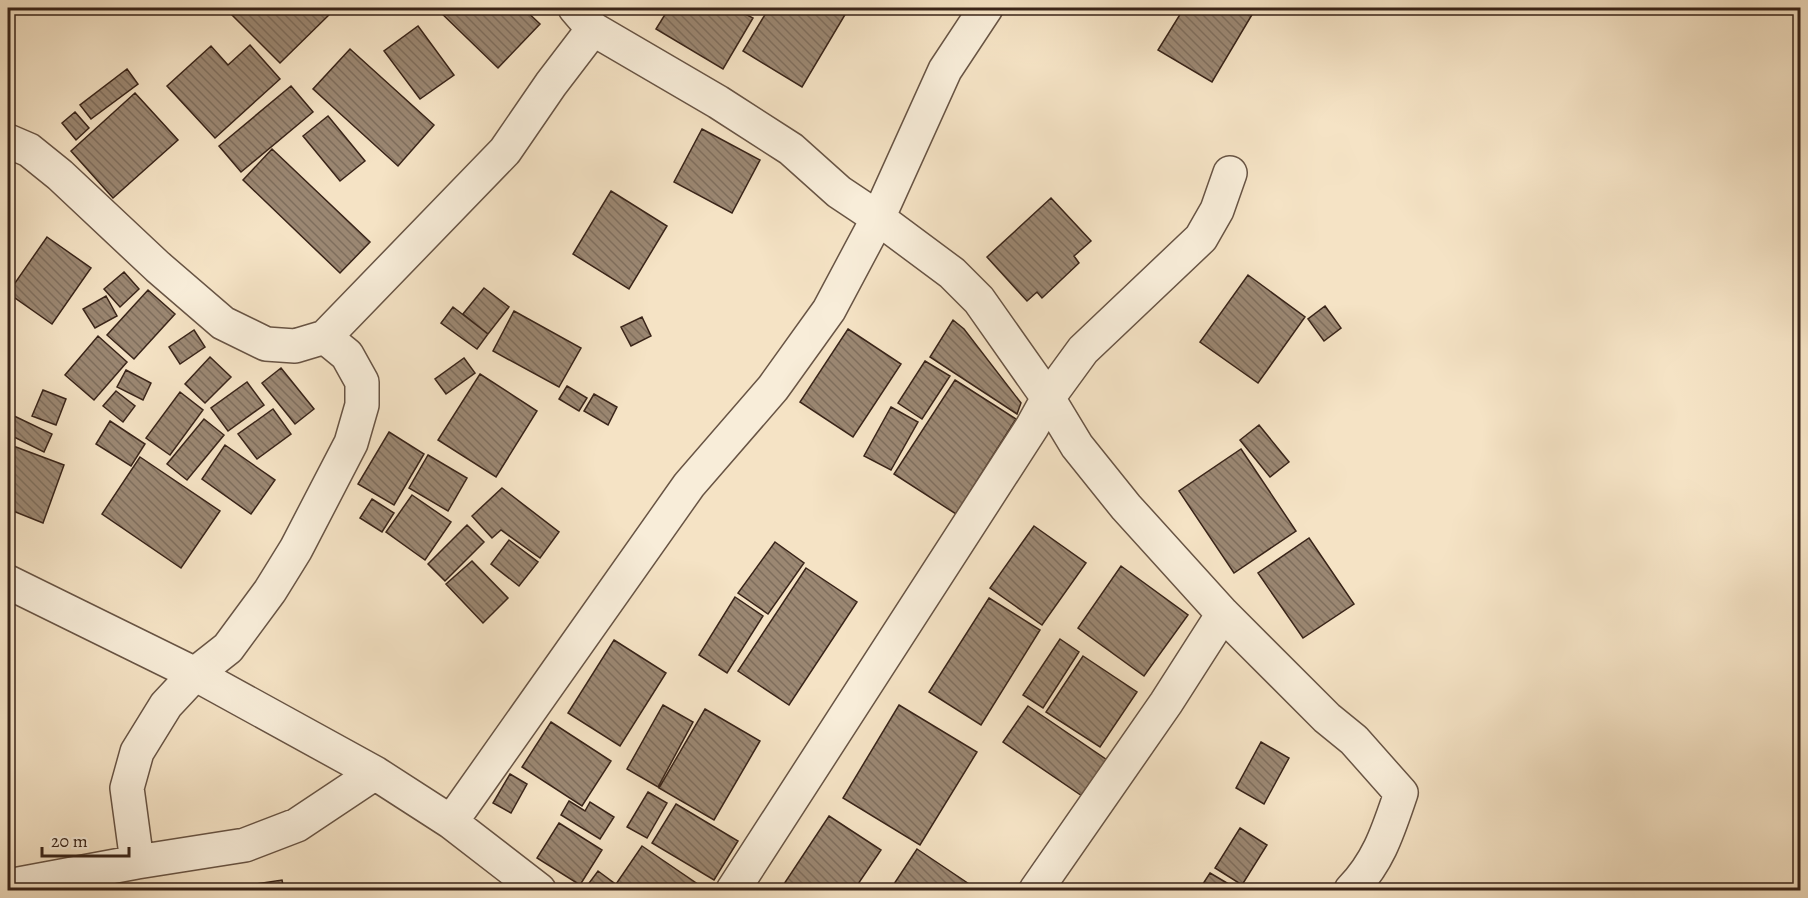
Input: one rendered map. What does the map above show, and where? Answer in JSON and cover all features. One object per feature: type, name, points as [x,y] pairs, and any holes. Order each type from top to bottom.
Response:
[{"type":"street","points":[[451,822],[689,485],[772,388],[822,319],[852,270],[878,218],[945,70],[986,8]]},
{"type":"street","points":[[8,141],[29,150],[60,175],[158,267],[223,323],[266,344],[295,346],[325,338],[505,151],[551,84],[584,18],[791,149],[839,192],[952,273],[980,300],[1077,446],[1112,490],[1223,614],[1327,718],[1354,740],[1401,793],[1382,846],[1366,875],[1351,891]]},
{"type":"street","points":[[733,891],[1032,427],[1047,398],[1083,350],[1202,238],[1217,210],[1230,173]]},
{"type":"street","points":[[137,862],[127,788],[138,752],[165,705],[195,674],[228,648],[270,591],[296,549],[351,443],[362,405],[362,382],[347,355],[325,338]]},
{"type":"street","points":[[8,582],[195,674],[375,773],[451,822],[539,891]]},
{"type":"street","points":[[1036,891],[1166,703],[1223,614]]},
{"type":"street","points":[[8,886],[245,845],[297,825],[375,773]]},
{"type":"building","points":[[225,8],[336,8],[280,63]]},
{"type":"building","points":[[436,8],[523,8],[540,24],[498,68]]},
{"type":"building","points":[[669,8],[734,8],[753,18],[723,69],[656,29]]},
{"type":"building","points":[[769,8],[849,8],[802,87],[743,51]]},
{"type":"building","points":[[1184,8],[1244,8],[1253,13],[1212,82],[1158,50]]},
{"type":"building","points":[[418,26],[454,75],[420,99],[384,51]]},
{"type":"building","points":[[250,45],[280,79],[215,138],[167,86],[211,46],[228,65]]},
{"type":"building","points":[[350,49],[434,125],[398,166],[313,89]]},
{"type":"building","points":[[127,69],[138,84],[91,119],[80,105]]},
{"type":"building","points":[[291,86],[313,112],[241,172],[219,146]]},
{"type":"building","points":[[135,93],[178,140],[113,198],[71,151]]},
{"type":"building","points":[[75,112],[89,128],[76,140],[62,123]]},
{"type":"building","points":[[328,116],[365,161],[340,181],[303,136]]},
{"type":"building","points":[[702,129],[760,160],[732,213],[674,182]]},
{"type":"building","points":[[272,149],[370,242],[340,273],[243,180]]},
{"type":"building","points":[[611,191],[667,226],[629,289],[573,254]]},
{"type":"building","points":[[1051,198],[1091,241],[1074,256],[1079,263],[1042,298],[1037,292],[1027,301],[987,257]]},
{"type":"building","points":[[47,237],[91,268],[52,324],[8,293]]},
{"type":"building","points":[[124,272],[139,289],[120,307],[104,289]]},
{"type":"building","points":[[1248,275],[1305,317],[1258,383],[1200,342]]},
{"type":"building","points":[[484,288],[509,307],[488,334],[463,314]]},
{"type":"building","points":[[148,290],[175,314],[134,359],[107,335]]},
{"type":"building","points":[[106,296],[117,316],[95,328],[83,309]]},
{"type":"building","points":[[1325,306],[1341,328],[1324,341],[1308,319]]},
{"type":"building","points":[[453,307],[488,334],[477,349],[441,323]]},
{"type":"building","points":[[514,311],[581,348],[559,387],[493,351]]},
{"type":"building","points":[[642,317],[651,336],[631,346],[621,327]]},
{"type":"building","points":[[953,320],[964,329],[1021,403],[1017,414],[930,357]]},
{"type":"building","points":[[848,329],[901,364],[853,437],[800,402]]},
{"type":"building","points":[[194,330],[205,347],[180,364],[169,347]]},
{"type":"building","points":[[98,336],[127,362],[94,400],[65,375]]},
{"type":"building","points":[[210,357],[231,377],[205,403],[185,384]]},
{"type":"building","points":[[464,358],[475,373],[446,394],[435,379]]},
{"type":"building","points":[[925,361],[950,376],[922,419],[898,403]]},
{"type":"building","points":[[281,368],[314,409],[295,424],[262,383]]},
{"type":"building","points":[[126,370],[151,383],[143,400],[117,387]]},
{"type":"building","points":[[480,374],[537,411],[496,477],[438,440]]},
{"type":"building","points":[[955,380],[1016,419],[956,514],[894,474]]},
{"type":"building","points":[[247,382],[264,405],[228,431],[211,408]]},
{"type":"building","points":[[567,386],[587,398],[579,411],[559,399]]},
{"type":"building","points":[[43,390],[66,399],[56,425],[32,416]]},
{"type":"building","points":[[116,391],[135,406],[123,422],[103,406]]},
{"type":"building","points":[[180,392],[203,410],[170,455],[146,438]]},
{"type":"building","points":[[594,394],[617,407],[608,425],[584,411]]},
{"type":"building","points":[[891,407],[918,422],[891,470],[864,456]]},
{"type":"building","points":[[273,409],[291,434],[257,459],[238,434]]},
{"type":"building","points":[[10,414],[52,434],[44,452],[8,434]]},
{"type":"building","points":[[204,419],[224,435],[187,480],[167,464]]},
{"type":"building","points":[[110,421],[145,444],[131,466],[96,444]]},
{"type":"building","points":[[1259,425],[1289,462],[1270,477],[1240,440]]},
{"type":"building","points":[[389,432],[424,454],[394,505],[358,484]]},
{"type":"building","points":[[8,444],[64,465],[43,523],[8,509]]},
{"type":"building","points":[[225,445],[275,480],[251,514],[202,479]]},
{"type":"building","points":[[1241,449],[1296,531],[1234,573],[1179,491]]},
{"type":"building","points":[[428,455],[467,478],[448,511],[409,488]]},
{"type":"building","points":[[140,457],[220,511],[181,568],[102,514]]},
{"type":"building","points":[[502,488],[559,532],[540,558],[501,530],[492,538],[472,516]]},
{"type":"building","points":[[412,495],[451,522],[425,560],[386,532]]},
{"type":"building","points":[[372,499],[394,513],[382,532],[360,518]]},
{"type":"building","points":[[467,525],[484,542],[445,581],[428,564]]},
{"type":"building","points":[[1034,526],[1086,563],[1042,625],[990,588]]},
{"type":"building","points":[[1309,538],[1354,604],[1303,638],[1258,573]]},
{"type":"building","points":[[509,540],[538,562],[519,586],[491,564]]},
{"type":"building","points":[[775,542],[804,563],[768,614],[738,593]]},
{"type":"building","points":[[472,561],[508,598],[483,623],[446,584]]},
{"type":"building","points":[[1121,566],[1188,615],[1144,676],[1078,628]]},
{"type":"building","points":[[806,568],[857,602],[789,705],[738,671]]},
{"type":"building","points":[[735,597],[763,616],[727,673],[699,655]]},
{"type":"building","points":[[989,598],[1040,630],[981,725],[929,692]]},
{"type":"building","points":[[1060,639],[1079,652],[1043,708],[1023,695]]},
{"type":"building","points":[[614,640],[666,673],[620,746],[568,713]]},
{"type":"building","points":[[1083,656],[1137,692],[1100,747],[1046,712]]},
{"type":"building","points":[[663,705],[693,722],[658,787],[627,769]]},
{"type":"building","points":[[899,705],[977,752],[920,845],[843,798]]},
{"type":"building","points":[[1028,706],[1110,762],[1085,798],[1003,742]]},
{"type":"building","points":[[705,709],[760,741],[714,820],[659,788]]},
{"type":"building","points":[[551,722],[611,761],[582,806],[522,767]]},
{"type":"building","points":[[1261,742],[1289,758],[1264,804],[1236,788]]},
{"type":"building","points":[[510,774],[527,784],[511,813],[493,803]]},
{"type":"building","points":[[648,792],[667,803],[647,838],[627,827]]},
{"type":"building","points":[[569,801],[585,811],[590,802],[614,817],[600,839],[561,815]]},
{"type":"building","points":[[676,804],[738,841],[714,880],[652,843]]},
{"type":"building","points":[[829,816],[881,850],[854,890],[780,890]]},
{"type":"building","points":[[559,823],[602,850],[580,885],[537,858]]},
{"type":"building","points":[[1240,828],[1267,845],[1242,885],[1215,868]]},
{"type":"building","points":[[642,846],[702,887],[700,890],[612,890]]},
{"type":"building","points":[[917,849],[978,890],[890,890]]},
{"type":"building","points":[[598,871],[614,883],[609,890],[584,890]]},
{"type":"building","points":[[1210,873],[1239,890],[1199,890]]},
{"type":"building","points":[[282,880],[284,890],[215,890]]}]
